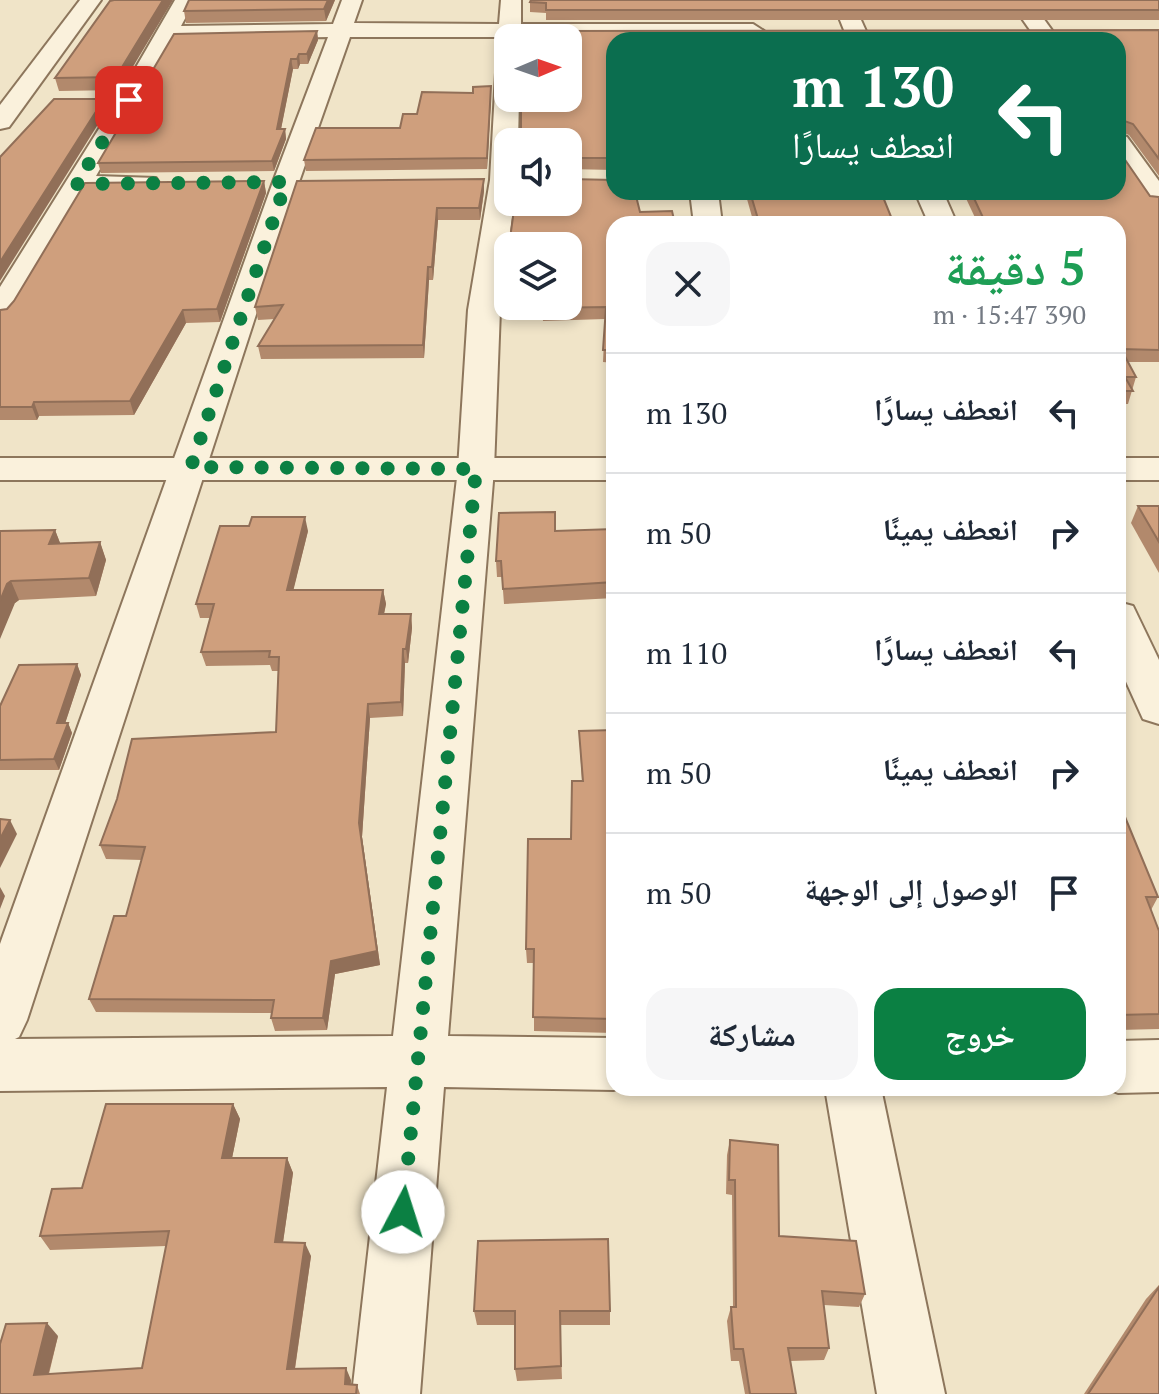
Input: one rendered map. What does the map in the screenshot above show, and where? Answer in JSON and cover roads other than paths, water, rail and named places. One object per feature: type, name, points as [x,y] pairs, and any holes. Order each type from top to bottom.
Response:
[{"type":"street","points":[[0,122],[91,0]]},
{"type":"street","points":[[0,312],[129,100],[185,0]]},
{"type":"street","points":[[0,1020],[286,182],[352,0]]},
{"type":"street","points":[[509,24],[511,0]]},
{"type":"street","points":[[842,0],[855,32]]},
{"type":"street","points":[[1019,0],[1042,32]]},
{"type":"street","points":[[582,29],[781,31]]},
{"type":"street","points":[[168,33],[494,30]]},
{"type":"street","points":[[826,31],[832,32]]},
{"type":"street","points":[[1011,31],[1018,32]]},
{"type":"street","points":[[1066,32],[1071,31]]},
{"type":"street","points":[[101,100],[129,100]]},
{"type":"street","points":[[16,101],[44,101]]},
{"type":"street","points":[[1126,152],[1154,188]]},
{"type":"street","points":[[472,180],[494,180]]},
{"type":"street","points":[[256,183],[317,182]]},
{"type":"street","points":[[76,184],[166,183]]},
{"type":"street","points":[[1126,183],[1154,188]]},
{"type":"street","points":[[386,1394],[476,469],[484,310],[499,216]]},
{"type":"street","points":[[0,469],[606,469]]},
{"type":"street","points":[[1126,469],[1159,469]]},
{"type":"street","points":[[1126,634],[1159,708]]},
{"type":"street","points":[[0,1065],[417,1061],[606,1064]]},
{"type":"street","points":[[1126,1067],[1159,1066]]},
{"type":"street","points":[[855,1096],[911,1394]]}]
